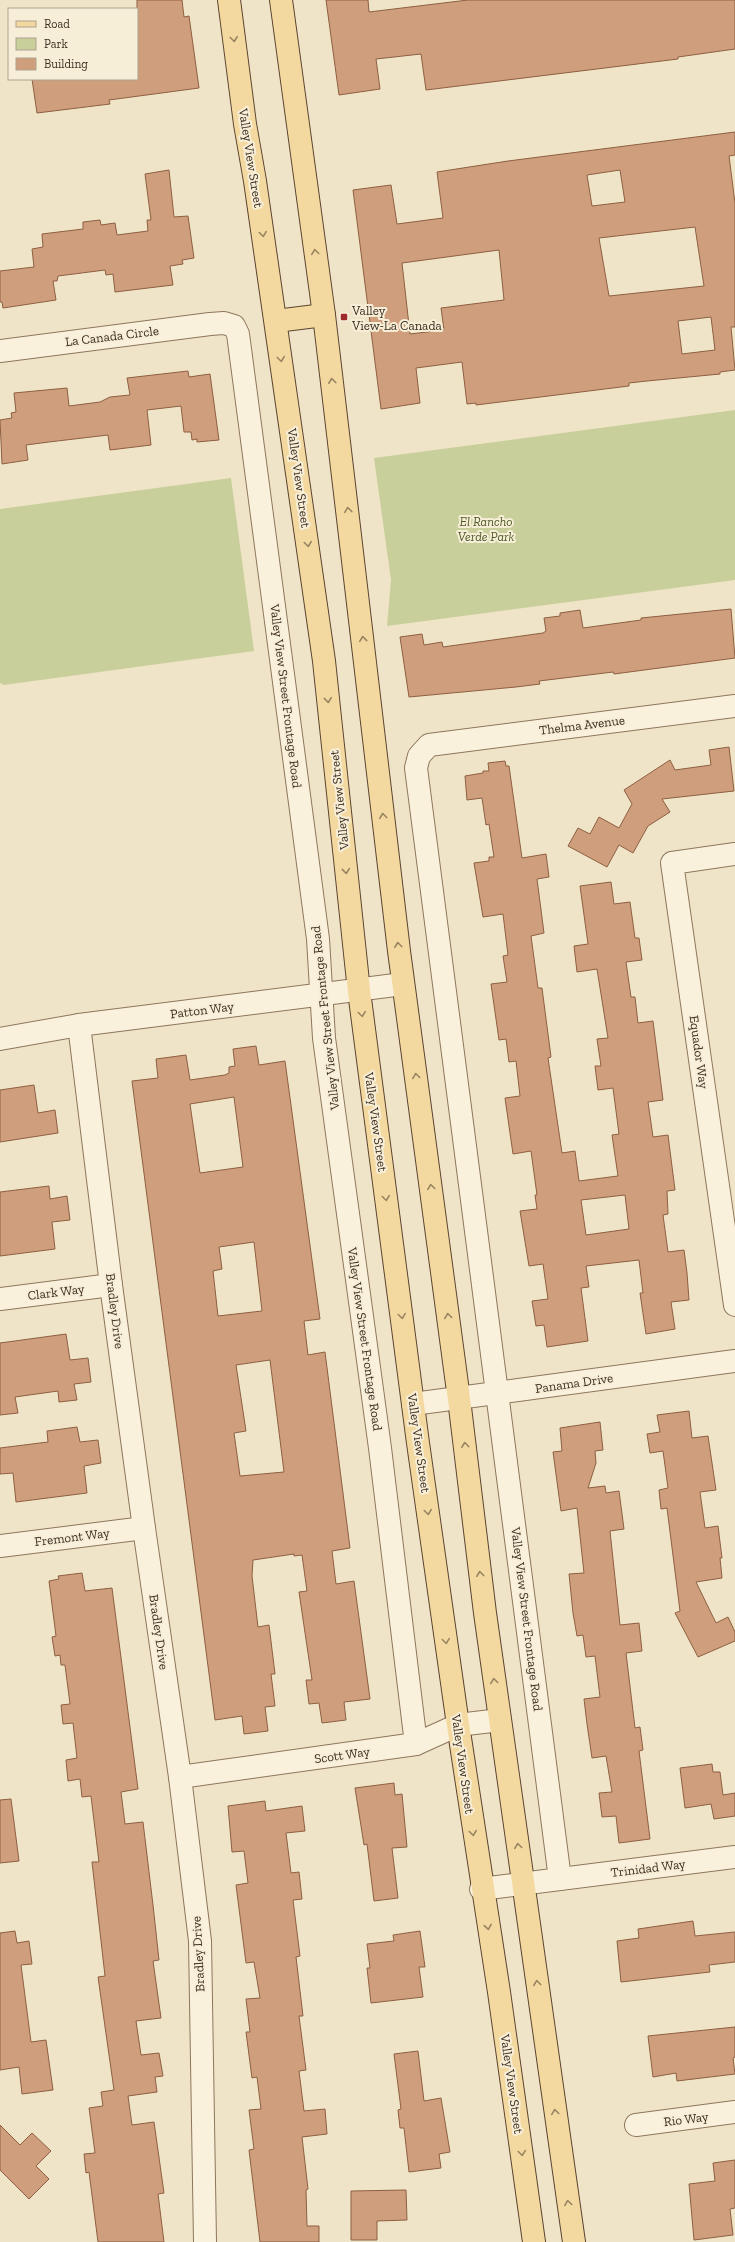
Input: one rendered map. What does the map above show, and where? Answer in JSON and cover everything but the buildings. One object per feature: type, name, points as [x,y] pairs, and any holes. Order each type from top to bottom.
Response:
[{"type":"main road","name":"Valley View Street","points":[[229,0],[245,124],[276,321],[324,661],[359,991],[413,1404],[481,1889],[500,2000],[534,2242]]},
{"type":"main road","points":[[281,0],[324,315],[404,984],[459,1399],[484,1605],[574,2242]]},
{"type":"main road","points":[[276,321],[324,315]]},
{"type":"street","name":"La Canada Circle","points":[[0,351],[224,323]]},
{"type":"street","name":"Valley View Street Frontage Road","points":[[224,323],[234,326],[238,334],[318,939],[324,1038],[380,1448],[416,1744]]},
{"type":"street","name":"Thelma Avenue","points":[[429,745],[735,706]]},
{"type":"street","name":"Valley View Street Frontage Road","points":[[429,745],[419,756],[416,768],[560,1879]]},
{"type":"street","name":"Equador Way","points":[[735,854],[672,863],[735,1305]]},
{"type":"street","name":"Patton Way","points":[[0,1038],[79,1025],[359,991],[404,984]]},
{"type":"street","name":"Bradley Drive","points":[[79,1025],[111,1284],[180,1777],[200,1941],[205,2242]]},
{"type":"street","name":"Clark Way","points":[[0,1299],[111,1284]]},
{"type":"street","name":"Panama Drive","points":[[413,1404],[735,1361]]},
{"type":"street","name":"Fremont Way","points":[[0,1546],[144,1528]]},
{"type":"street","name":"Scott Way","points":[[180,1777],[416,1744],[458,1725],[500,1720]]},
{"type":"street","name":"Trinidad Way","points":[[481,1889],[735,1857]]},
{"type":"street","name":"Rio Way","points":[[636,2125],[735,2112]]},
{"type":"green space","name":"El Rancho Verde Park","points":[[735,410],[735,580],[387,626],[391,580],[374,458]]},
{"type":"green space","points":[[231,478],[254,651],[4,685],[0,683],[0,509]]},
{"type":"place","name":"Valley View-La Canada","points":[[344,317]]}]
